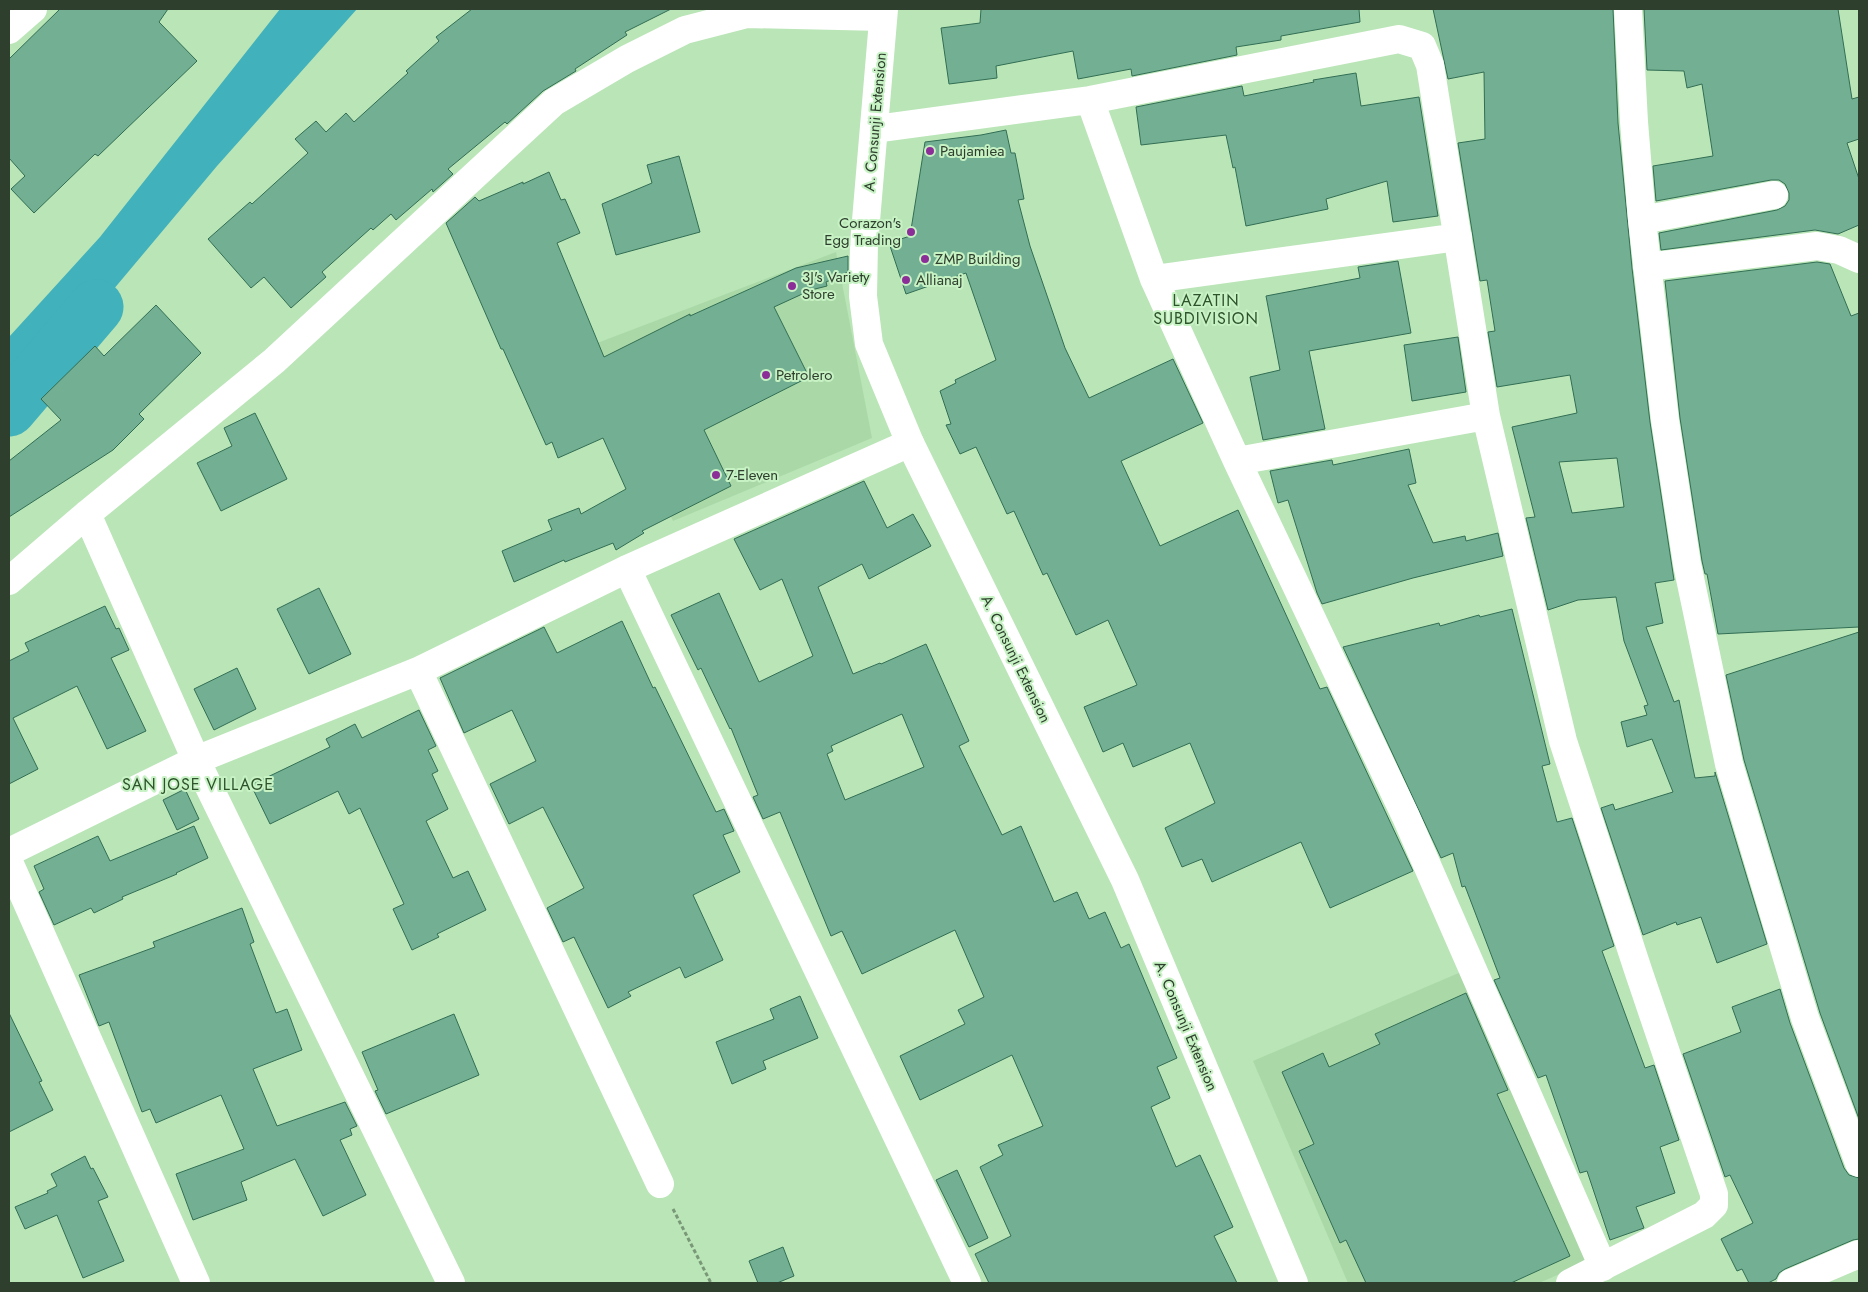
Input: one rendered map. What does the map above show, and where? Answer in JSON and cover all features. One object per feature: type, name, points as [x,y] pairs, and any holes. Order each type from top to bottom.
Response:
[{"type":"street","points":[[9,30],[33,9]]},
{"type":"street","points":[[1628,9],[1642,220],[1665,420],[1687,564],[1729,764],[1805,1018],[1859,1163]]},
{"type":"street","points":[[9,581],[87,514],[274,361],[554,102],[627,59],[685,30],[748,14],[884,13]]},
{"type":"street","name":"A. Consunji Extension","points":[[884,13],[864,244],[863,296],[869,344],[910,444],[1124,880],[1294,1283]]},
{"type":"street","points":[[875,129],[1090,100],[1399,39],[1422,46],[1430,65],[1486,416],[1563,741],[1714,1194],[1714,1205],[1704,1215],[1570,1283]]},
{"type":"street","points":[[1090,100],[1154,279],[1237,461],[1406,817],[1603,1267]]},
{"type":"street","points":[[1642,220],[1774,195]]},
{"type":"street","points":[[1154,279],[1458,236]]},
{"type":"street","points":[[1647,267],[1817,246],[1839,250],[1859,259]]},
{"type":"street","points":[[1237,461],[1486,416]]},
{"type":"street","points":[[9,852],[196,760],[418,671],[627,569],[910,444]]},
{"type":"street","points":[[87,514],[196,760],[451,1283]]},
{"type":"street","points":[[627,569],[966,1283]]},
{"type":"street","points":[[418,671],[660,1184]]},
{"type":"street","points":[[9,862],[196,1283]]},
{"type":"street","points":[[1791,1283],[1859,1254]]},
{"type":"path","points":[[660,1184],[710,1283]]},
{"type":"shaded area","points":[[836,252],[872,438],[673,521],[592,345]]},
{"type":"shaded area","points":[[1461,972],[1592,1260],[1539,1283],[1348,1283],[1253,1061]]},
{"type":"water","points":[[280,9],[357,9],[217,166],[66,346],[9,400],[9,337],[100,237]]},
{"type":"building","points":[[60,9],[168,9],[159,22],[197,61],[98,156],[95,154],[34,213],[11,189],[25,176],[9,158],[9,59]]},
{"type":"building","points":[[472,9],[671,9],[625,32],[627,35],[575,69],[576,71],[543,91],[507,124],[505,122],[448,169],[453,174],[433,192],[432,189],[396,220],[391,214],[373,230],[371,228],[322,272],[326,277],[291,308],[264,277],[251,288],[208,239],[250,202],[252,204],[308,153],[295,139],[316,121],[326,132],[346,113],[354,122],[408,73],[406,71],[439,41],[436,37]]},
{"type":"building","points":[[981,9],[1359,9],[1360,22],[1281,36],[1281,40],[1236,47],[1237,55],[1132,76],[1131,69],[1078,79],[1073,51],[996,66],[997,78],[949,84],[941,28],[980,23]]},
{"type":"building","points":[[1433,9],[1613,9],[1618,123],[1632,268],[1650,422],[1674,580],[1655,583],[1663,623],[1646,627],[1674,702],[1679,700],[1695,778],[1715,776],[1715,772],[1767,944],[1717,963],[1701,917],[1677,925],[1676,922],[1643,935],[1601,808],[1613,804],[1615,810],[1673,792],[1652,739],[1627,747],[1621,722],[1647,715],[1644,706],[1648,705],[1624,641],[1616,597],[1578,600],[1548,610],[1526,518],[1535,517],[1512,427],[1577,413],[1570,375],[1497,387],[1488,332],[1495,331],[1487,280],[1480,281],[1458,143],[1485,139],[1484,72],[1448,79]],"holes":[[[1617,458],[1624,507],[1572,513],[1559,462]]]},
{"type":"building","points":[[1644,9],[1838,9],[1852,99],[1859,97],[1859,139],[1847,143],[1859,179],[1859,225],[1838,234],[1815,230],[1661,250],[1659,233],[1777,210],[1785,206],[1789,200],[1789,193],[1785,184],[1779,180],[1771,180],[1656,201],[1653,166],[1713,156],[1702,84],[1687,88],[1684,71],[1647,70]]},
{"type":"building","points":[[1356,73],[1361,106],[1419,97],[1438,216],[1393,222],[1387,181],[1326,199],[1328,209],[1246,226],[1235,167],[1233,168],[1226,135],[1141,145],[1136,107],[1242,86],[1244,96],[1314,82],[1313,80]]},
{"type":"building","points":[[1006,130],[1011,153],[1015,153],[1024,199],[1018,200],[1030,246],[1065,348],[1089,398],[1173,359],[1203,423],[1121,461],[1160,546],[1238,510],[1320,689],[1327,687],[1413,871],[1330,908],[1301,842],[1212,882],[1202,859],[1182,867],[1165,828],[1215,803],[1190,743],[1133,767],[1123,743],[1103,752],[1084,707],[1137,685],[1108,620],[1076,635],[1047,573],[1043,575],[1014,511],[1007,514],[976,447],[960,454],[946,425],[951,424],[940,391],[956,383],[955,380],[996,360],[966,273],[906,294],[889,243],[910,236],[925,142]]},
{"type":"building","points":[[679,156],[700,232],[616,255],[602,204],[652,183],[647,165]]},
{"type":"building","points":[[549,172],[561,200],[565,199],[580,233],[557,243],[604,357],[690,314],[690,316],[796,268],[848,256],[848,272],[826,282],[827,286],[811,290],[774,307],[809,377],[704,430],[731,486],[642,531],[644,533],[616,550],[613,543],[565,562],[564,560],[514,582],[502,551],[552,530],[548,520],[579,508],[581,514],[626,489],[603,438],[558,458],[552,442],[546,445],[503,349],[501,349],[446,223],[475,197],[479,201]]},
{"type":"building","points":[[1398,261],[1411,333],[1309,351],[1325,429],[1263,440],[1250,377],[1280,370],[1266,296],[1360,278],[1358,267]]},
{"type":"building","points":[[1817,262],[1830,264],[1851,316],[1859,313],[1859,627],[1718,634],[1707,574],[1705,574],[1702,561],[1680,418],[1665,281]]},
{"type":"building","points":[[156,305],[201,353],[139,414],[144,419],[113,450],[9,517],[9,461],[61,420],[41,399],[95,346],[104,356]]},
{"type":"building","points":[[1458,337],[1466,392],[1412,401],[1404,345]]},
{"type":"building","points":[[255,413],[287,479],[221,511],[197,463],[232,446],[224,428]]},
{"type":"building","points":[[1409,449],[1416,483],[1408,485],[1433,543],[1465,536],[1466,541],[1498,533],[1503,556],[1413,578],[1322,604],[1288,500],[1278,503],[1270,471],[1332,460],[1333,465]]},
{"type":"building","points":[[864,481],[887,528],[913,514],[931,546],[869,579],[862,564],[818,587],[853,674],[926,644],[969,741],[959,746],[1002,835],[1021,826],[1054,902],[1077,892],[1089,919],[1105,912],[1121,948],[1129,944],[1177,1058],[1157,1067],[1170,1098],[1151,1107],[1176,1167],[1200,1155],[1233,1227],[1214,1236],[1237,1283],[989,1283],[975,1254],[1011,1236],[980,1167],[1003,1155],[998,1145],[1043,1126],[1012,1055],[920,1100],[900,1056],[965,1024],[958,1010],[984,997],[955,930],[862,974],[842,931],[831,936],[780,812],[763,819],[753,797],[758,795],[731,728],[701,668],[698,670],[671,615],[719,593],[759,682],[813,656],[782,579],[760,590],[734,539]],"holes":[[[902,714],[924,767],[845,800],[827,754],[833,751],[831,746]]]},
{"type":"building","points":[[319,588],[351,654],[309,674],[277,609]]},
{"type":"building","points":[[105,606],[116,629],[119,628],[129,650],[111,658],[146,731],[107,749],[77,686],[13,718],[38,769],[9,784],[9,661],[29,651],[25,643]]},
{"type":"building","points":[[1512,609],[1550,764],[1542,766],[1557,822],[1572,818],[1614,946],[1602,951],[1645,1068],[1654,1065],[1679,1140],[1660,1147],[1675,1193],[1636,1207],[1644,1228],[1610,1240],[1587,1171],[1580,1173],[1546,1075],[1538,1078],[1494,980],[1500,978],[1465,886],[1462,887],[1453,853],[1441,858],[1343,647],[1439,623],[1440,626],[1479,615],[1480,617]]},
{"type":"building","points":[[622,621],[653,688],[655,687],[716,812],[724,809],[734,831],[723,835],[740,872],[693,895],[723,960],[685,978],[680,967],[628,992],[631,996],[608,1008],[574,937],[563,942],[547,908],[584,888],[543,807],[509,824],[490,784],[536,761],[512,710],[464,733],[440,678],[544,627],[557,653]]},
{"type":"building","points":[[1859,632],[1859,1119],[1820,1013],[1744,760],[1726,675]]},
{"type":"building","points":[[237,668],[256,709],[214,730],[194,689]]},
{"type":"building","points":[[419,710],[436,746],[428,750],[438,771],[432,774],[448,809],[426,821],[453,878],[468,871],[486,910],[437,934],[439,937],[412,950],[393,909],[404,904],[360,808],[349,814],[338,791],[270,824],[251,785],[330,747],[326,739],[355,724],[362,738]]},
{"type":"building","points":[[185,789],[199,819],[177,830],[163,800]]},
{"type":"building","points":[[194,826],[208,858],[177,874],[122,897],[123,899],[94,913],[91,908],[54,925],[39,892],[44,889],[34,866],[98,836],[110,861]]},
{"type":"building","points":[[242,908],[254,942],[250,944],[276,1013],[287,1009],[302,1050],[253,1069],[277,1126],[345,1102],[357,1126],[350,1129],[352,1135],[340,1140],[366,1195],[323,1216],[295,1159],[241,1182],[247,1200],[193,1220],[176,1174],[244,1149],[221,1095],[156,1123],[150,1109],[142,1112],[109,1022],[99,1026],[79,975],[155,947],[153,942]]},
{"type":"building","points":[[1780,989],[1790,1023],[1844,1168],[1849,1175],[1859,1178],[1859,1239],[1785,1269],[1779,1273],[1776,1279],[1768,1283],[1749,1283],[1742,1269],[1737,1271],[1721,1239],[1753,1223],[1730,1175],[1725,1177],[1683,1054],[1741,1032],[1732,1007]]},
{"type":"building","points":[[1466,993],[1508,1090],[1497,1094],[1570,1256],[1511,1283],[1366,1283],[1346,1240],[1340,1243],[1299,1151],[1314,1144],[1282,1072],[1323,1053],[1329,1067],[1380,1044],[1375,1034]]},
{"type":"building","points":[[800,996],[818,1038],[763,1061],[766,1069],[732,1084],[716,1042],[774,1019],[770,1009]]},
{"type":"building","points":[[9,1013],[42,1081],[39,1082],[53,1110],[9,1132]]},
{"type":"building","points":[[454,1014],[479,1075],[386,1114],[375,1091],[378,1090],[362,1052]]},
{"type":"building","points":[[85,1156],[108,1197],[98,1201],[124,1261],[83,1278],[57,1215],[25,1229],[15,1207],[48,1193],[47,1191],[57,1186],[51,1174]]},
{"type":"building","points":[[957,1170],[988,1238],[969,1247],[936,1180]]},
{"type":"building","points":[[783,1247],[794,1276],[777,1283],[758,1283],[749,1261]]},
{"type":"waterway","points":[[9,409],[96,307]]},
{"type":"place","name":"Paujamiea","points":[[930,151]]},
{"type":"place","name":"Corazon's Egg Trading","points":[[911,232]]},
{"type":"place","name":"ZMP Building","points":[[925,259]]},
{"type":"place","name":"Allianaj","points":[[906,280]]},
{"type":"place","name":"3J's Variety Store","points":[[792,286]]},
{"type":"place","name":"Petrolero","points":[[766,375]]},
{"type":"place","name":"7-Eleven","points":[[716,475]]},
{"type":"district","name":"LAZATIN SUBDIVISION","points":[[1206,309]]},
{"type":"district","name":"SAN JOSE VILLAGE","points":[[198,784]]}]
